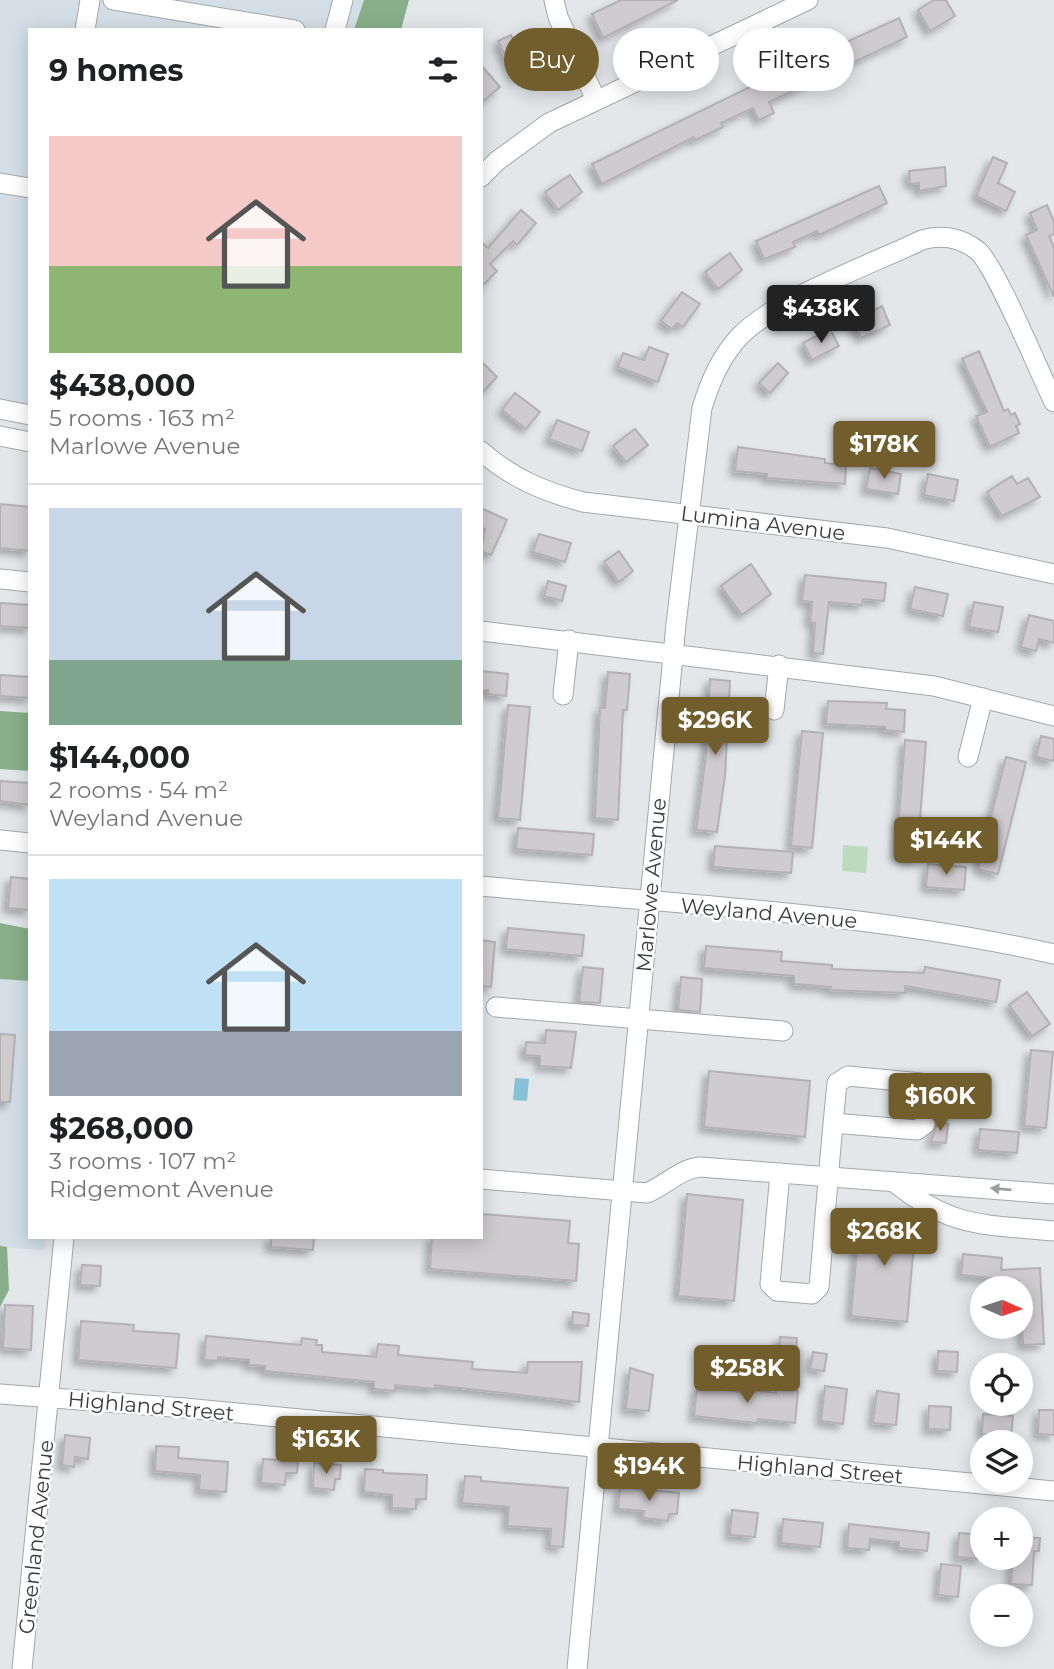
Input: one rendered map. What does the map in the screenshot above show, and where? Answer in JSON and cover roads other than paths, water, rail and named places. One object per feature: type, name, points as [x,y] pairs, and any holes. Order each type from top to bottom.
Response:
[{"type":"street","points":[[85,28],[90,0]]},
{"type":"street","points":[[113,0],[283,28]]},
{"type":"street","points":[[336,28],[343,0]]},
{"type":"street","points":[[554,0],[558,17],[596,100]]},
{"type":"street","points":[[483,175],[532,133],[808,0]]},
{"type":"street","points":[[0,183],[28,188]]},
{"type":"street","name":"Marlowe Avenue","points":[[577,1669],[673,652],[702,408],[722,359],[739,337],[771,311],[922,240],[948,237],[965,242],[986,259],[1054,402]]},
{"type":"street","points":[[0,409],[28,415]]},
{"type":"street","points":[[0,436],[28,442]]},
{"type":"street","name":"Lumina Avenue","points":[[483,453],[511,474],[554,495],[583,502],[887,538],[1054,573]]},
{"type":"street","points":[[0,579],[28,582]]},
{"type":"street","points":[[483,631],[673,652],[934,686],[1054,716]]},
{"type":"street","points":[[563,695],[569,640]]},
{"type":"street","points":[[774,710],[779,666]]},
{"type":"street","points":[[968,757],[983,698]]},
{"type":"street","points":[[0,840],[28,843]]},
{"type":"street","name":"Weyland Avenue","points":[[483,886],[896,925],[968,935],[1054,954]]},
{"type":"street","points":[[496,1007],[638,1021],[783,1031]]},
{"type":"street","points":[[780,1173],[771,1284],[777,1291],[811,1294],[819,1287],[828,1177],[833,1123],[837,1083],[848,1076],[921,1083],[928,1090],[925,1124],[917,1130],[833,1123]]},
{"type":"street","points":[[483,1179],[647,1193],[663,1186],[688,1168],[700,1167],[1054,1194]]},
{"type":"street","points":[[892,1182],[920,1203],[960,1222],[1054,1231]]},
{"type":"street","name":"Greenland Avenue","points":[[22,1669],[64,1239]]},
{"type":"street","name":"Highland Street","points":[[0,1394],[1054,1491]]},
{"type":"water","points":[[515,1078],[529,1079],[527,1101],[513,1100]]}]
